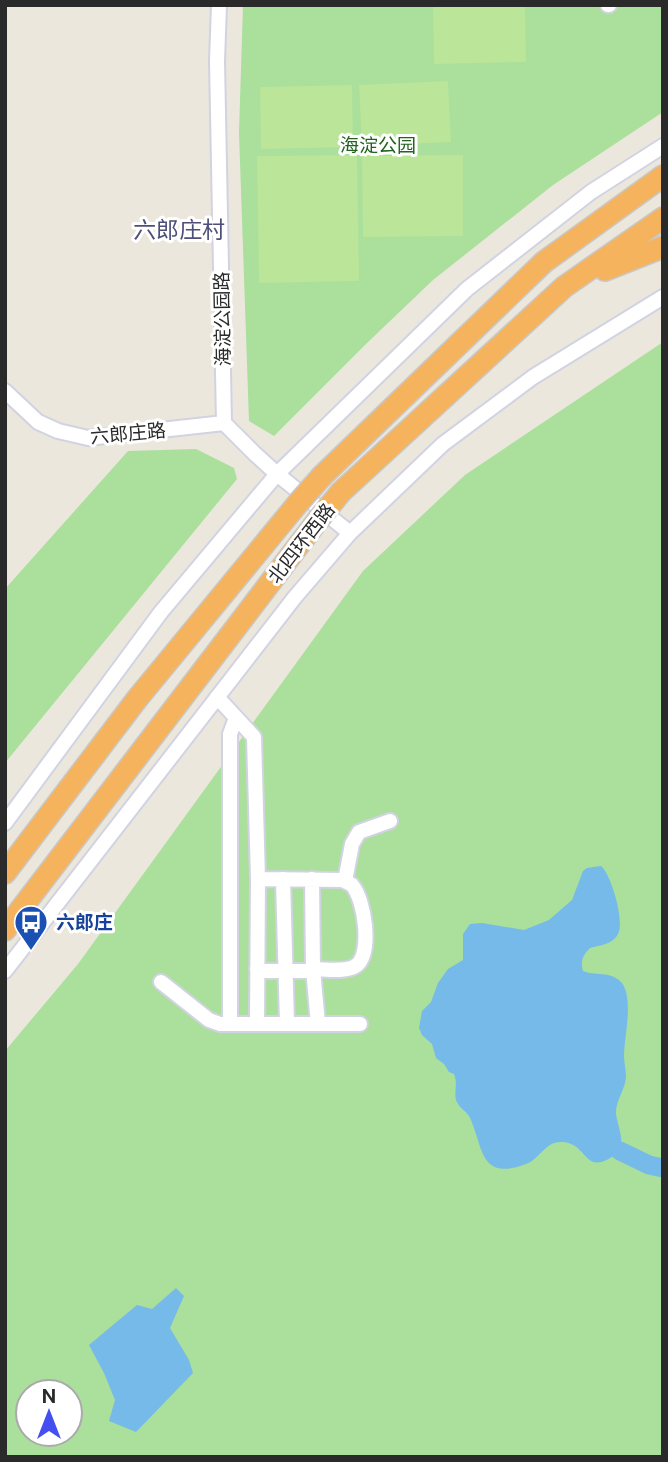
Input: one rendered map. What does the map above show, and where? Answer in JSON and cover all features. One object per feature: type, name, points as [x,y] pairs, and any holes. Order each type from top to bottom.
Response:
[{"type":"highway","name":"北四环西路","points":[[5,873],[137,699],[322,476],[544,262],[663,176]]},
{"type":"highway","name":"北四环西路","points":[[5,930],[341,492],[564,287],[663,218]]},
{"type":"highway","points":[[564,287],[663,247]]},
{"type":"street","name":"海淀公园路","points":[[219,5],[217,61],[225,423]]},
{"type":"street","points":[[5,823],[161,612],[277,474],[467,289],[591,192],[663,146]]},
{"type":"street","name":"北四环西路","points":[[5,971],[295,597],[350,533],[443,444],[533,377],[663,298]]},
{"type":"street","name":"六郎庄路","points":[[5,391],[38,422],[58,432],[88,438],[225,423]]},
{"type":"street","points":[[225,423],[277,474],[350,533]]},
{"type":"street","points":[[217,697],[254,737],[258,879],[257,1024]]},
{"type":"street","points":[[230,1024],[230,734],[236,718]]},
{"type":"street","points":[[345,881],[352,844],[359,832],[390,821]]},
{"type":"street","points":[[257,969],[350,969],[363,958],[365,951],[365,918],[352,885],[334,879],[258,879]]},
{"type":"street","points":[[283,879],[287,1024]]},
{"type":"street","points":[[313,879],[313,969],[318,1024]]},
{"type":"street","points":[[161,982],[209,1020],[220,1024],[360,1024]]},
{"type":"green space","name":"海淀公园","points":[[243,5],[663,5],[663,112],[553,185],[433,280],[274,436],[249,421],[239,133]]},
{"type":"green space","points":[[433,5],[525,5],[526,62],[434,64]]},
{"type":"green space","points":[[448,81],[451,142],[362,146],[359,85]]},
{"type":"green space","points":[[352,85],[353,147],[261,149],[260,87]]},
{"type":"green space","points":[[357,155],[359,281],[259,283],[257,156]]},
{"type":"green space","points":[[463,155],[463,236],[363,237],[362,156]]},
{"type":"green space","points":[[663,342],[663,1457],[5,1457],[5,1051],[78,964],[363,571],[465,475]]},
{"type":"green space","points":[[196,449],[234,468],[237,479],[5,763],[5,589],[128,451]]},
{"type":"water","points":[[601,866],[609,878],[616,898],[620,928],[618,934],[606,944],[590,948],[582,964],[583,971],[616,978],[624,987],[627,996],[624,1056],[626,1077],[616,1109],[621,1137],[620,1151],[608,1159],[593,1162],[571,1144],[556,1142],[526,1164],[499,1168],[491,1165],[485,1158],[469,1116],[457,1103],[454,1074],[436,1058],[432,1044],[422,1035],[419,1028],[422,1011],[431,1002],[438,983],[448,969],[463,960],[463,934],[470,924],[482,923],[524,930],[549,920],[572,900],[583,871]]},
{"type":"water","points":[[176,1288],[184,1296],[170,1328],[189,1360],[193,1373],[136,1432],[109,1421],[115,1400],[89,1345],[137,1305],[152,1309]]},
{"type":"waterway","points":[[620,1151],[649,1165],[663,1168]]},
{"type":"place","name":"六郎庄","points":[[31,952]]},
{"type":"district","name":"六郎庄村","points":[[179,229]]}]
